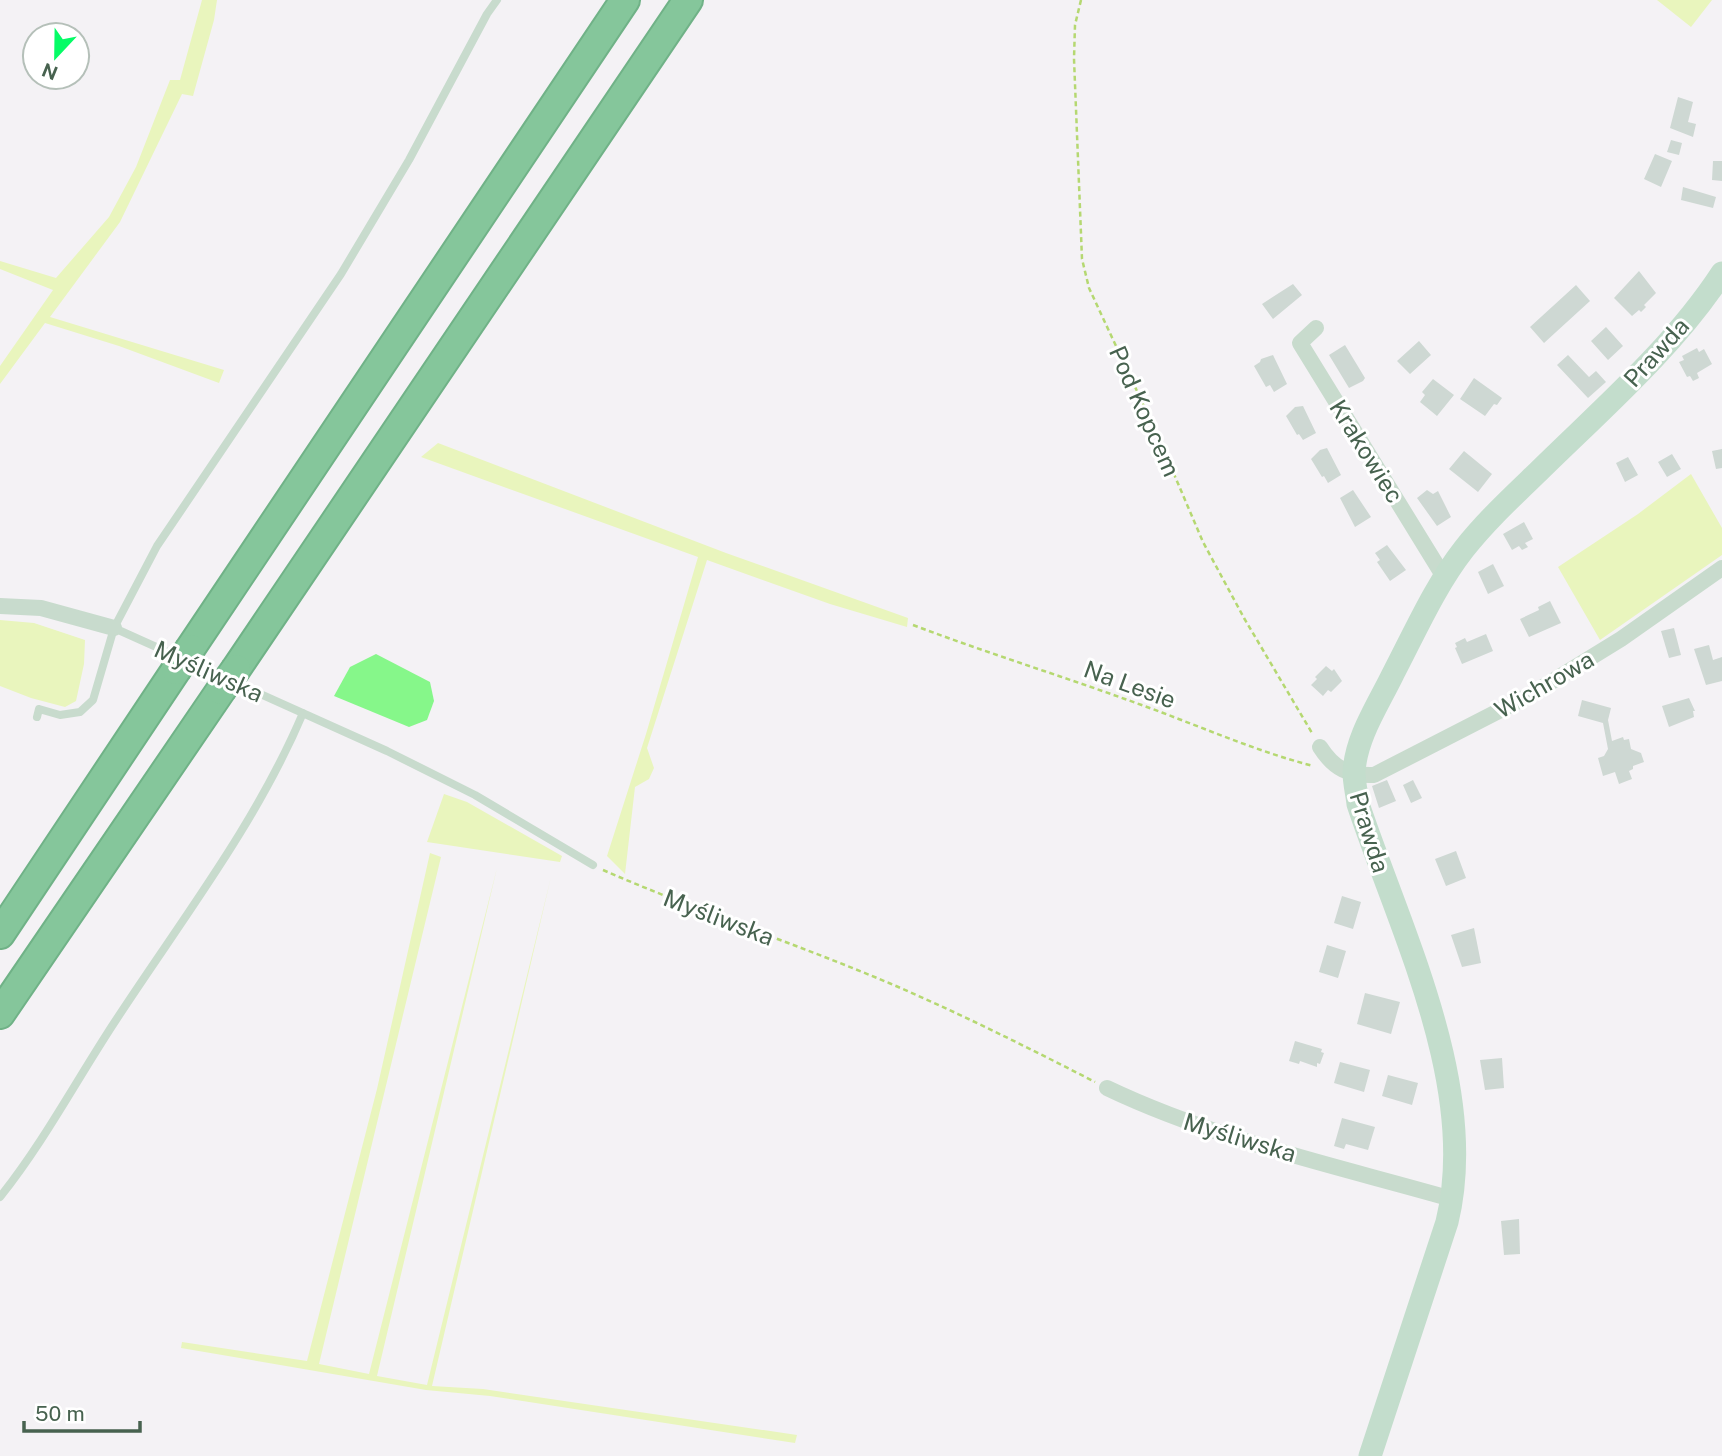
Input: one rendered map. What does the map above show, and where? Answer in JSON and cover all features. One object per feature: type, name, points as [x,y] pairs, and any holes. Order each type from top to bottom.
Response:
[{"type":"highway","points":[[0,934],[625,0]]},
{"type":"highway","points":[[0,1014],[688,0]]},
{"type":"street","name":"Prawda","points":[[1370,1456],[1452,1199],[1456,1153],[1451,1105],[1438,1036],[1427,997],[1346,771],[1356,758],[1367,726],[1444,577],[1463,550],[1492,517],[1651,360],[1711,290],[1722,273]]},
{"type":"street","name":"Krakowiec","points":[[1316,328],[1300,343],[1444,577]]},
{"type":"street","name":"Wichrowa","points":[[1346,771],[1374,775],[1530,695],[1621,639],[1722,568]]},
{"type":"street","name":"Myśliwska","points":[[0,606],[41,608],[114,628]]},
{"type":"street","points":[[1320,747],[1346,771]]},
{"type":"street","name":"Myśliwska","points":[[1107,1088],[1171,1116],[1241,1139],[1452,1199]]},
{"type":"lane","points":[[37,717],[39,709],[60,715],[80,712],[93,700],[114,628],[157,546],[341,274],[409,160],[497,0]]},
{"type":"lane","name":"Myśliwska","points":[[114,628],[303,713],[475,795],[593,866]]},
{"type":"lane","points":[[0,1197],[19,1174],[115,1021],[240,836],[288,750],[303,713]]},
{"type":"path","name":"Pod Kopcem","points":[[1081,0],[1075,25],[1074,60],[1081,245],[1088,288],[1156,432],[1203,542],[1320,747]]},
{"type":"path","name":"Na Lesie","points":[[913,625],[989,654],[1136,703],[1249,747],[1325,769],[1346,771]]},
{"type":"path","name":"Myśliwska","points":[[593,866],[658,894],[887,982],[971,1019],[1107,1088]]},
{"type":"shaded area","points":[[202,0],[217,0],[193,96],[182,94],[120,222],[50,317],[224,370],[219,383],[119,346],[45,323],[0,384],[0,366],[53,290],[0,269],[0,261],[56,278],[109,217],[136,167],[170,80],[180,80]]},
{"type":"shaded area","points":[[1657,0],[1712,0],[1691,27]]},
{"type":"shaded area","points":[[438,443],[726,553],[908,618],[907,627],[830,604],[707,560],[647,748],[654,768],[649,779],[635,787],[625,874],[607,856],[698,557],[421,457]]},
{"type":"shaded area","points":[[1691,474],[1722,528],[1722,555],[1600,640],[1558,567],[1638,514]]},
{"type":"shaded area","points":[[0,620],[34,623],[85,640],[84,664],[76,701],[65,707],[0,686]]},
{"type":"shaded area","points":[[376,654],[430,682],[434,701],[427,720],[409,727],[334,696],[350,667]]},
{"type":"shaded area","points":[[444,794],[467,802],[562,856],[560,862],[427,842]]},
{"type":"shaded area","points":[[430,853],[441,857],[319,1364],[369,1374],[497,868],[377,1376],[427,1385],[551,877],[432,1386],[483,1389],[797,1435],[795,1443],[490,1396],[426,1390],[181,1348],[182,1342],[307,1361],[377,1089]]},
{"type":"building","points":[[1678,97],[1693,102],[1688,122],[1696,124],[1693,137],[1670,128]]},
{"type":"building","points":[[1671,140],[1682,143],[1679,155],[1667,152]]},
{"type":"building","points":[[1655,154],[1672,161],[1661,187],[1644,179]]},
{"type":"building","points":[[1713,161],[1722,161],[1722,181],[1712,180]]},
{"type":"building","points":[[1683,187],[1716,197],[1713,208],[1681,200]]},
{"type":"building","points":[[1639,271],[1656,293],[1641,312],[1639,310],[1632,316],[1614,298]]},
{"type":"building","points":[[1293,284],[1302,295],[1273,319],[1262,304]]},
{"type":"building","points":[[1576,285],[1590,301],[1544,343],[1530,327]]},
{"type":"building","points":[[1606,327],[1623,346],[1608,360],[1591,341]]},
{"type":"building","points":[[1419,341],[1431,355],[1410,374],[1397,361]]},
{"type":"building","points":[[1345,345],[1365,378],[1349,388],[1329,355]]},
{"type":"building","points":[[1697,348],[1699,352],[1704,349],[1712,364],[1697,373],[1699,378],[1693,381],[1690,376],[1687,377],[1679,362],[1684,360],[1682,356]]},
{"type":"building","points":[[1273,355],[1287,384],[1274,392],[1270,385],[1266,387],[1254,366],[1261,359]]},
{"type":"building","points":[[1568,355],[1589,377],[1596,371],[1606,382],[1588,398],[1557,365]]},
{"type":"building","points":[[1474,378],[1502,398],[1485,416],[1460,399]]},
{"type":"building","points":[[1433,379],[1454,395],[1437,416],[1420,402],[1425,395],[1422,392]]},
{"type":"building","points":[[1303,406],[1316,433],[1303,440],[1286,416],[1295,407]]},
{"type":"building","points":[[1327,448],[1341,475],[1328,483],[1311,459],[1320,450]]},
{"type":"building","points":[[1722,449],[1722,468],[1716,469],[1712,451]]},
{"type":"building","points":[[1464,451],[1492,474],[1478,492],[1449,469]]},
{"type":"building","points":[[1672,454],[1681,469],[1667,477],[1658,462]]},
{"type":"building","points":[[1628,457],[1638,475],[1625,482],[1616,463]]},
{"type":"building","points":[[1353,490],[1371,517],[1355,527],[1340,498]]},
{"type":"building","points":[[1427,490],[1433,494],[1438,491],[1451,517],[1437,526],[1417,498]]},
{"type":"building","points":[[1524,522],[1533,539],[1525,543],[1528,547],[1522,550],[1519,546],[1512,550],[1503,534]]},
{"type":"building","points":[[1387,545],[1406,570],[1390,581],[1377,562],[1380,560],[1375,553]]},
{"type":"building","points":[[1493,564],[1504,586],[1488,594],[1478,572]]},
{"type":"building","points":[[1550,601],[1561,623],[1529,637],[1520,619]]},
{"type":"building","points":[[1674,628],[1681,655],[1669,658],[1661,631]]},
{"type":"building","points":[[1486,634],[1493,651],[1462,664],[1455,643],[1465,638],[1467,642]]},
{"type":"building","points":[[1709,645],[1713,660],[1722,657],[1722,681],[1706,685],[1694,649]]},
{"type":"building","points":[[1326,666],[1332,671],[1334,669],[1342,681],[1323,696],[1311,685]]},
{"type":"building","points":[[1689,698],[1695,711],[1694,717],[1669,727],[1662,706]]},
{"type":"building","points":[[1582,700],[1611,708],[1608,720],[1612,741],[1623,737],[1624,740],[1629,739],[1631,749],[1641,753],[1644,762],[1633,766],[1629,771],[1632,779],[1619,784],[1615,772],[1603,776],[1598,758],[1604,756],[1608,749],[1603,723],[1578,716]]},
{"type":"building","points":[[1387,780],[1396,801],[1379,808],[1372,786]]},
{"type":"building","points":[[1413,780],[1422,798],[1411,803],[1403,785]]},
{"type":"building","points":[[1456,851],[1466,878],[1446,886],[1435,859]]},
{"type":"building","points":[[1342,896],[1361,902],[1353,929],[1334,923]]},
{"type":"building","points":[[1474,928],[1481,963],[1462,967],[1451,935]]},
{"type":"building","points":[[1327,945],[1346,951],[1338,978],[1319,972]]},
{"type":"building","points":[[1365,993],[1400,1002],[1391,1034],[1357,1024]]},
{"type":"building","points":[[1295,1041],[1322,1049],[1321,1052],[1324,1053],[1317,1067],[1300,1061],[1299,1064],[1289,1061]]},
{"type":"building","points":[[1502,1058],[1504,1088],[1485,1090],[1480,1060]]},
{"type":"building","points":[[1340,1062],[1370,1070],[1364,1092],[1334,1083]]},
{"type":"building","points":[[1388,1075],[1418,1083],[1412,1105],[1382,1096]]},
{"type":"building","points":[[1342,1118],[1375,1127],[1368,1150],[1346,1144],[1344,1149],[1334,1146]]},
{"type":"building","points":[[1519,1219],[1520,1254],[1504,1255],[1501,1221]]}]
